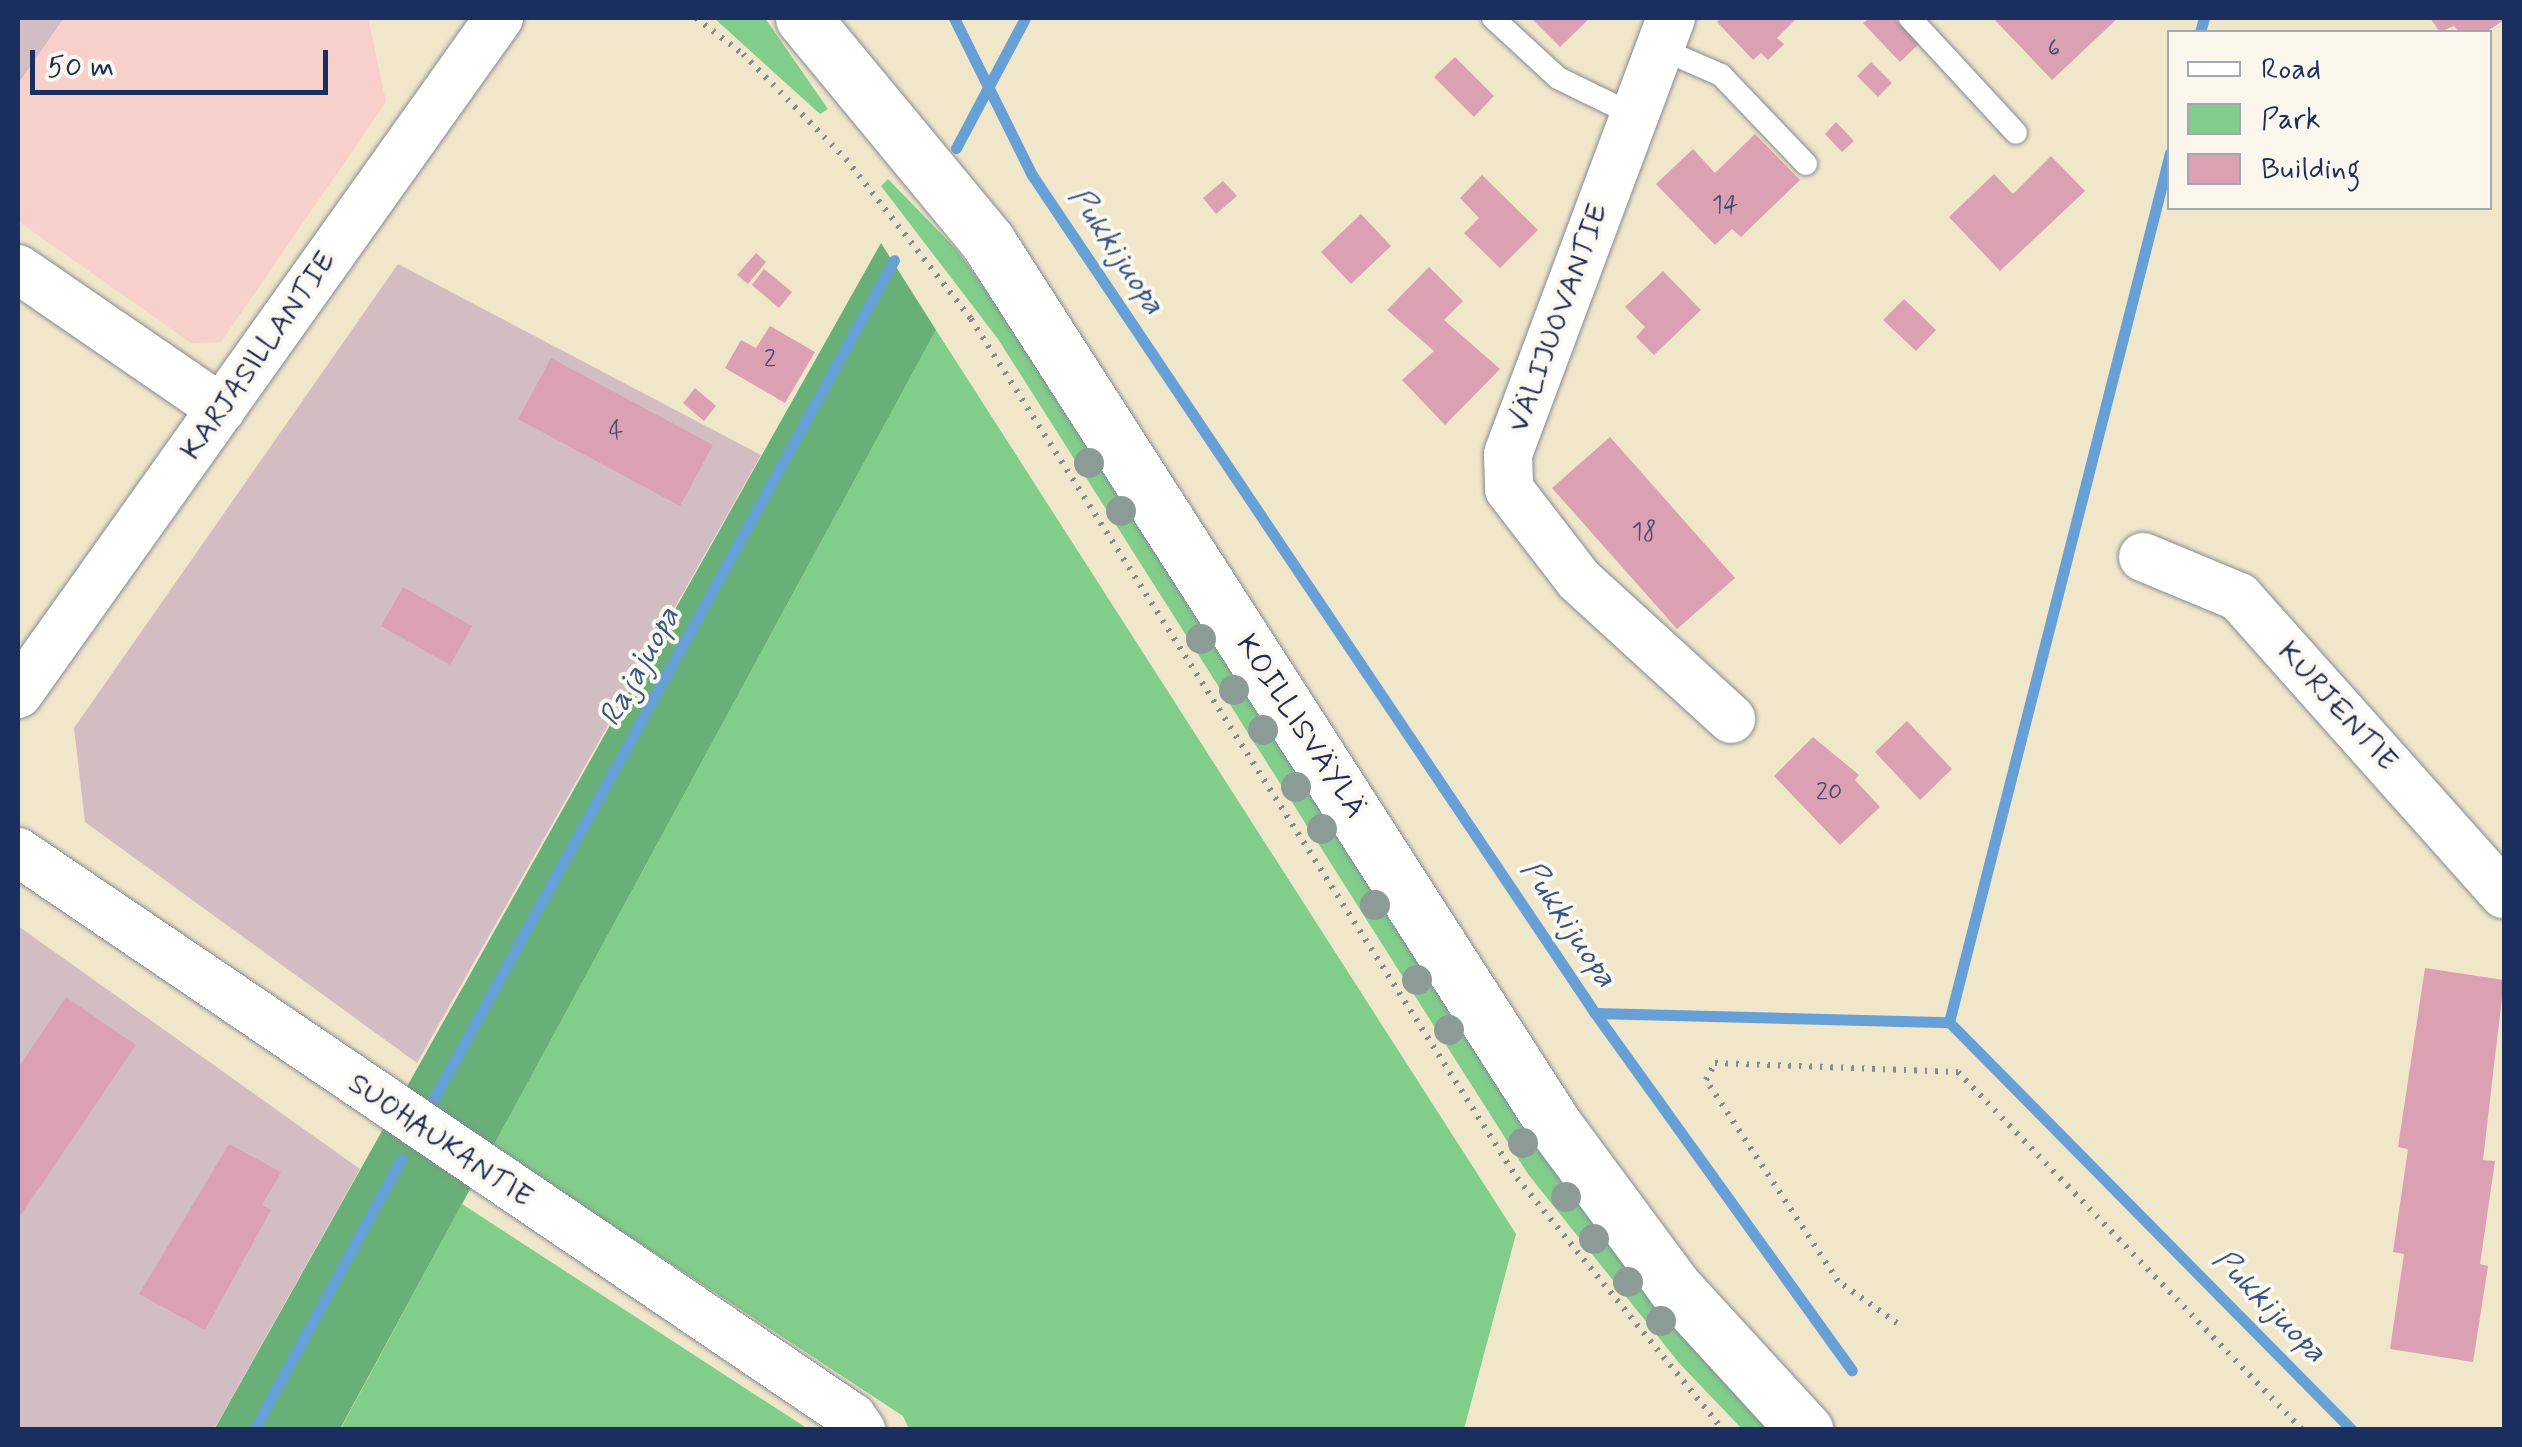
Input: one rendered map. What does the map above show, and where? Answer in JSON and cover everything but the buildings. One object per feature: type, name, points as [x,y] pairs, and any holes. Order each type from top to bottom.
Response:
[{"type":"main road","name":"KOILLISVÄYLÄ","points":[[803,18],[988,242],[1555,1126],[1674,1288],[1805,1430]]},
{"type":"street","name":"KARJASILLANTIE","points":[[18,694],[499,18]]},
{"type":"street","name":"VÄLIJUOVANTIE","points":[[1665,33],[1508,455],[1508,489],[1579,580],[1730,720]]},
{"type":"street","points":[[18,270],[222,409]]},
{"type":"street","name":"KURJENTIE","points":[[2142,557],[2239,597],[2504,894]]},
{"type":"street","name":"SUOHAUKANTIE","points":[[18,852],[852,1417],[861,1430]]},
{"type":"lane","points":[[1493,18],[1558,78],[1634,115]]},
{"type":"lane","points":[[1910,18],[2016,133]]},
{"type":"lane","points":[[1665,33],[1721,76],[1806,164]]},
{"type":"path","points":[[696,18],[743,54],[846,159],[971,319],[1518,1178],[1723,1430]]},
{"type":"path","points":[[1897,1324],[1838,1281],[1706,1080],[1715,1063],[1958,1072],[2302,1430]]},
{"type":"shaded area","points":[[18,18],[64,18],[18,84]]},
{"type":"shaded area","points":[[64,18],[368,18],[386,102],[221,342],[191,343],[18,221],[18,84]]},
{"type":"shaded area","points":[[398,264],[761,455],[417,1063],[85,822],[74,728]]},
{"type":"shaded area","points":[[18,926],[360,1169],[214,1429],[18,1429]]},
{"type":"green space","points":[[714,18],[765,18],[828,109],[820,114]]},
{"type":"green space","points":[[888,179],[956,249],[1057,387],[1773,1429],[1742,1429],[1680,1364],[1528,1174],[998,339],[881,186]]},
{"type":"green space","points":[[881,243],[936,330],[340,1429],[214,1430]]},
{"type":"green space","points":[[936,330],[1516,1234],[1464,1429],[909,1429],[903,1416],[493,1147]]},
{"type":"green space","points":[[462,1204],[808,1429],[340,1430]]},
{"type":"waterway","name":"Pukkijuopa","points":[[954,18],[1032,175],[1595,1013],[1949,1022],[2352,1430]]},
{"type":"waterway","name":"Rajajuopa","points":[[956,148],[1025,18]]},
{"type":"waterway","points":[[2201,30],[2204,18]]},
{"type":"waterway","points":[[1949,1022],[2167,165]]},
{"type":"waterway","name":"Rajajuopa","points":[[433,1100],[894,260]]},
{"type":"waterway","points":[[1595,1013],[1852,1370]]},
{"type":"waterway","name":"Rajajuopa","points":[[254,1430],[401,1159]]}]
